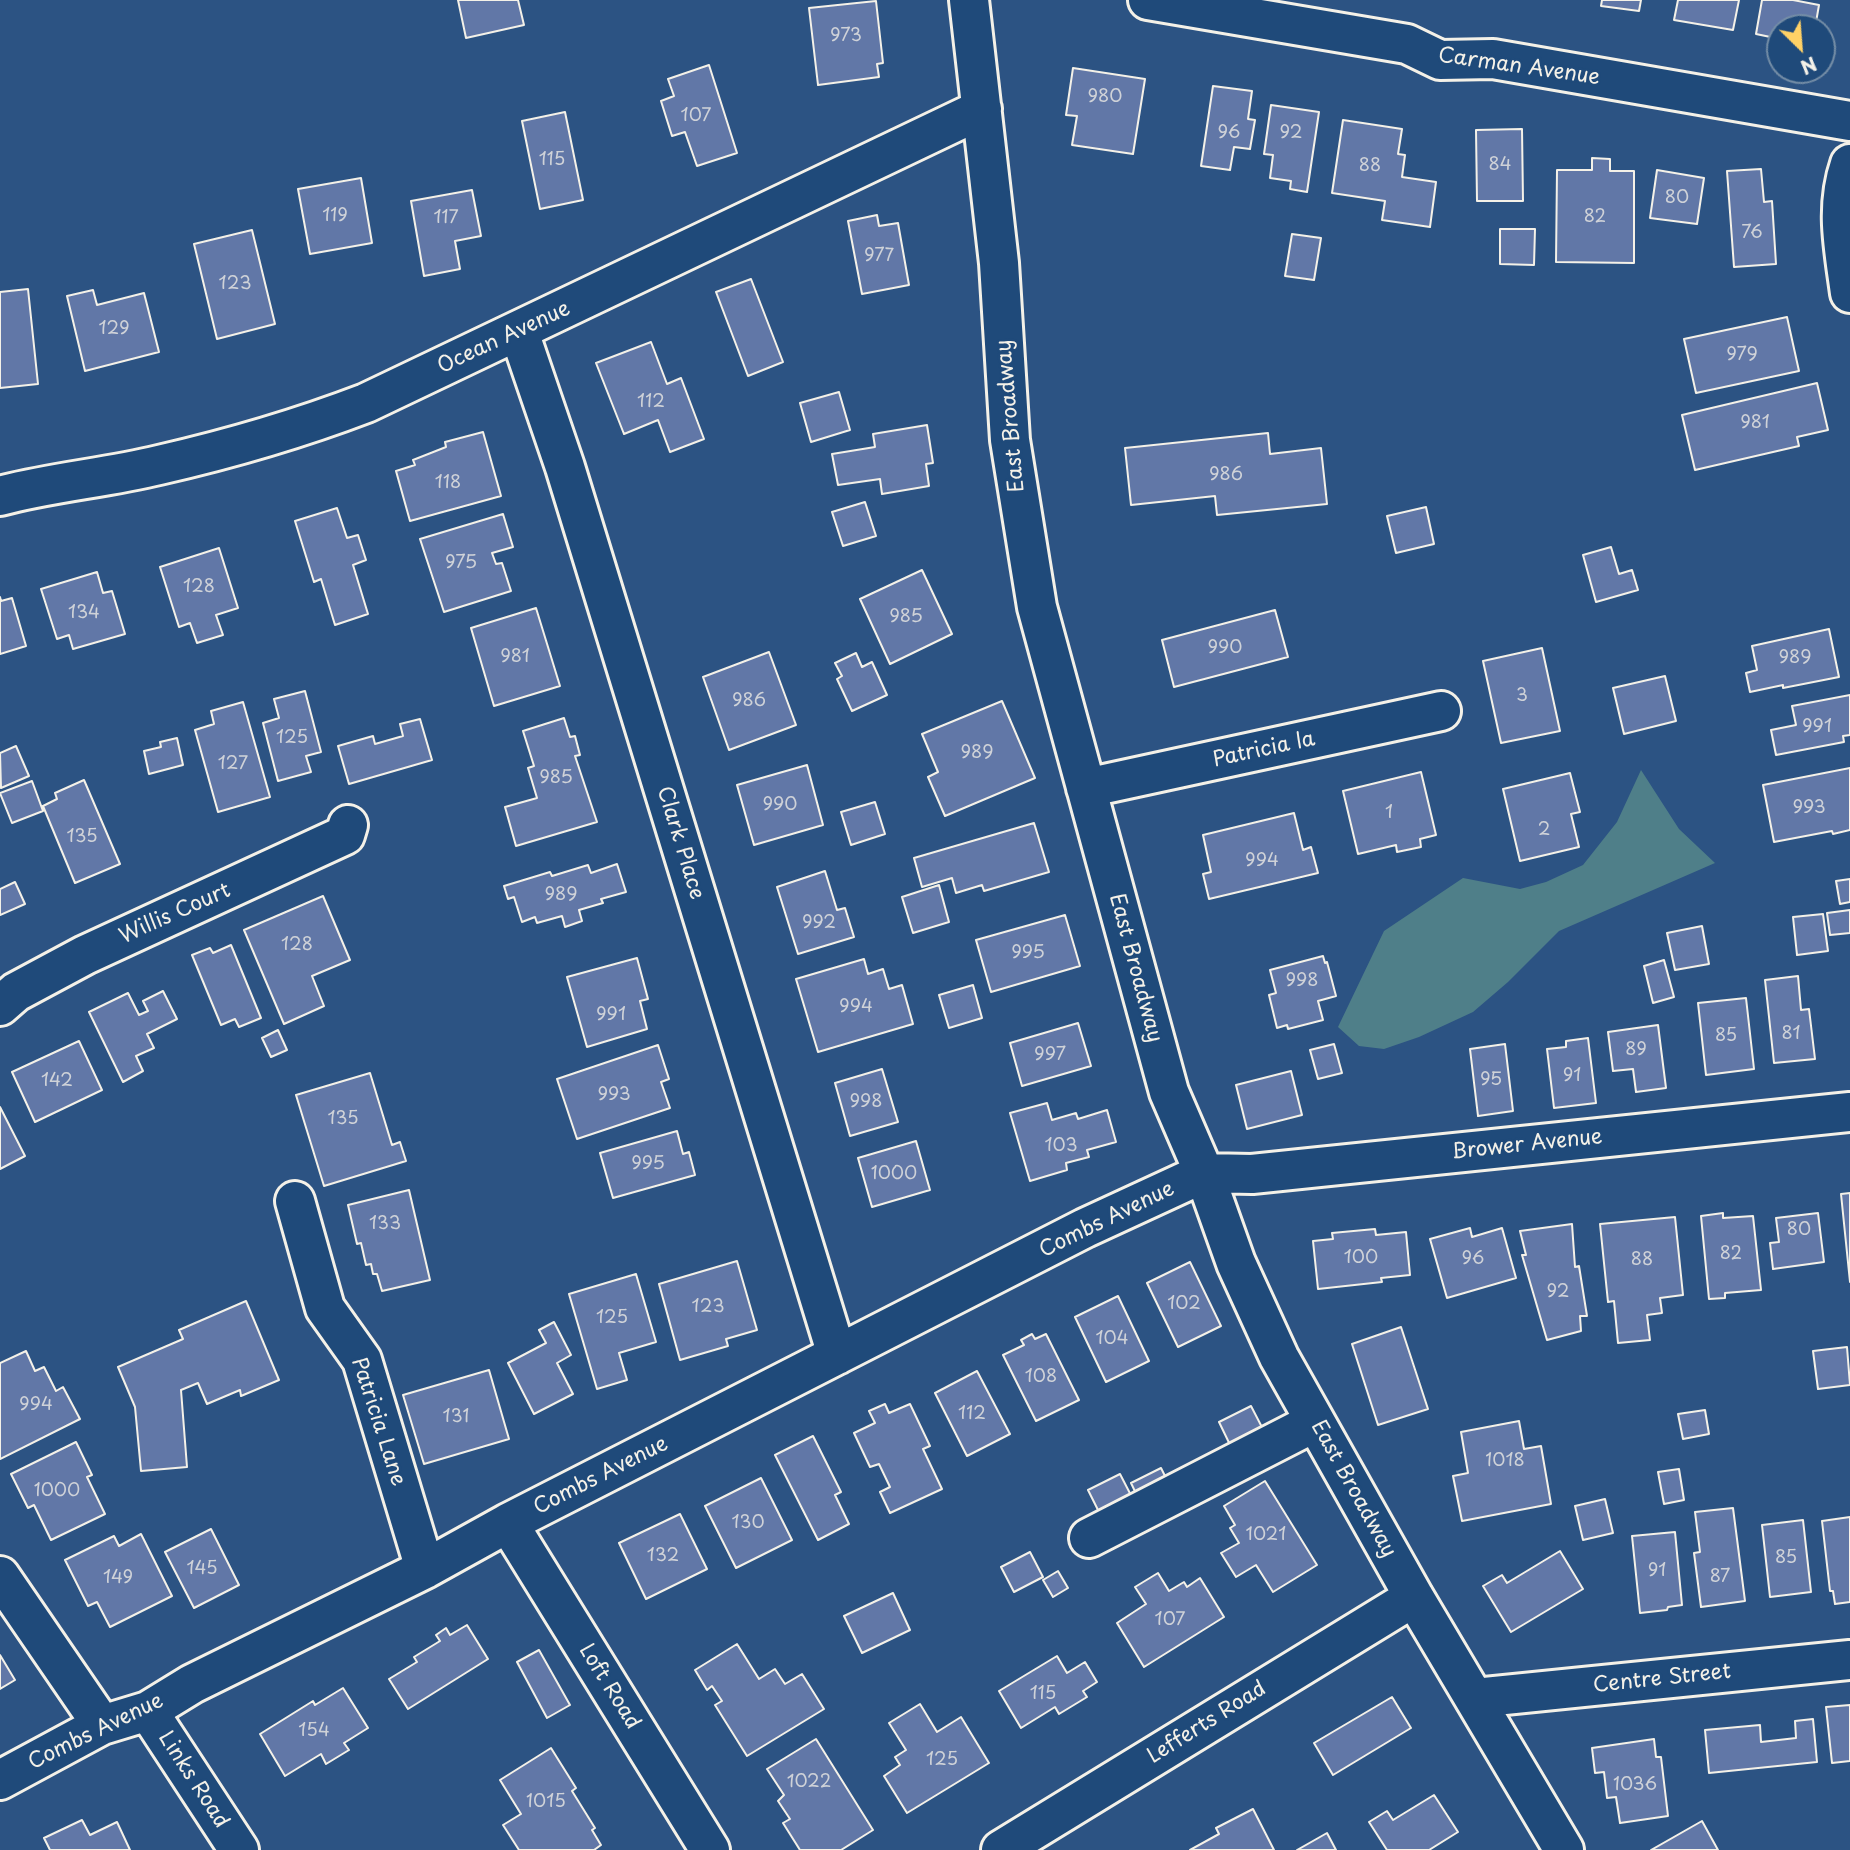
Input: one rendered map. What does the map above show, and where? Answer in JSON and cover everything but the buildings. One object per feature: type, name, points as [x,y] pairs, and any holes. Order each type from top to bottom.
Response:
[{"type":"street","name":"East Broadway","points":[[969,0],[999,263],[1010,440],[1037,607],[1169,1092],[1204,1173],[1236,1263],[1279,1357],[1414,1597],[1564,1850]]},
{"type":"street","name":"Carman Avenue","points":[[1148,0],[1407,44],[1440,60],[1493,59],[1850,121]]},
{"type":"street","name":"Ocean Avenue","points":[[0,496],[158,466],[306,426],[366,403],[982,109]]},
{"type":"street","points":[[1850,164],[1843,186],[1841,225],[1850,293]]},
{"type":"street","name":"Clark Place","points":[[519,332],[569,480],[837,1355]]},
{"type":"street","name":"Patricia la","points":[[1086,788],[1441,711]]},
{"type":"street","name":"Willis Court","points":[[0,1006],[16,992],[85,955],[345,835],[348,825]]},
{"type":"street","name":"Brower Avenue","points":[[1204,1173],[1252,1174],[1850,1112]]},
{"type":"street","name":"Combs Avenue","points":[[0,1780],[102,1725],[148,1711],[192,1684],[425,1569],[508,1523],[1085,1228],[1204,1173]]},
{"type":"street","name":"Patricia Lane","points":[[295,1201],[325,1308],[362,1360],[425,1569]]},
{"type":"street","points":[[1089,1538],[1315,1422]]},
{"type":"street","name":"Loft Road","points":[[508,1523],[710,1850]]},
{"type":"street","points":[[0,1576],[102,1725]]},
{"type":"street","name":"Lefferts Road","points":[[1001,1850],[1414,1597]]},
{"type":"street","name":"Centre Street","points":[[1475,1698],[1850,1660]]},
{"type":"street","name":"Links Road","points":[[148,1711],[239,1850]]},
{"type":"green space","points":[[1641,770],[1679,829],[1715,863],[1559,931],[1508,982],[1473,1012],[1419,1037],[1384,1049],[1359,1046],[1338,1027],[1384,931],[1463,878],[1520,889],[1546,882],[1583,865],[1617,822]]}]
